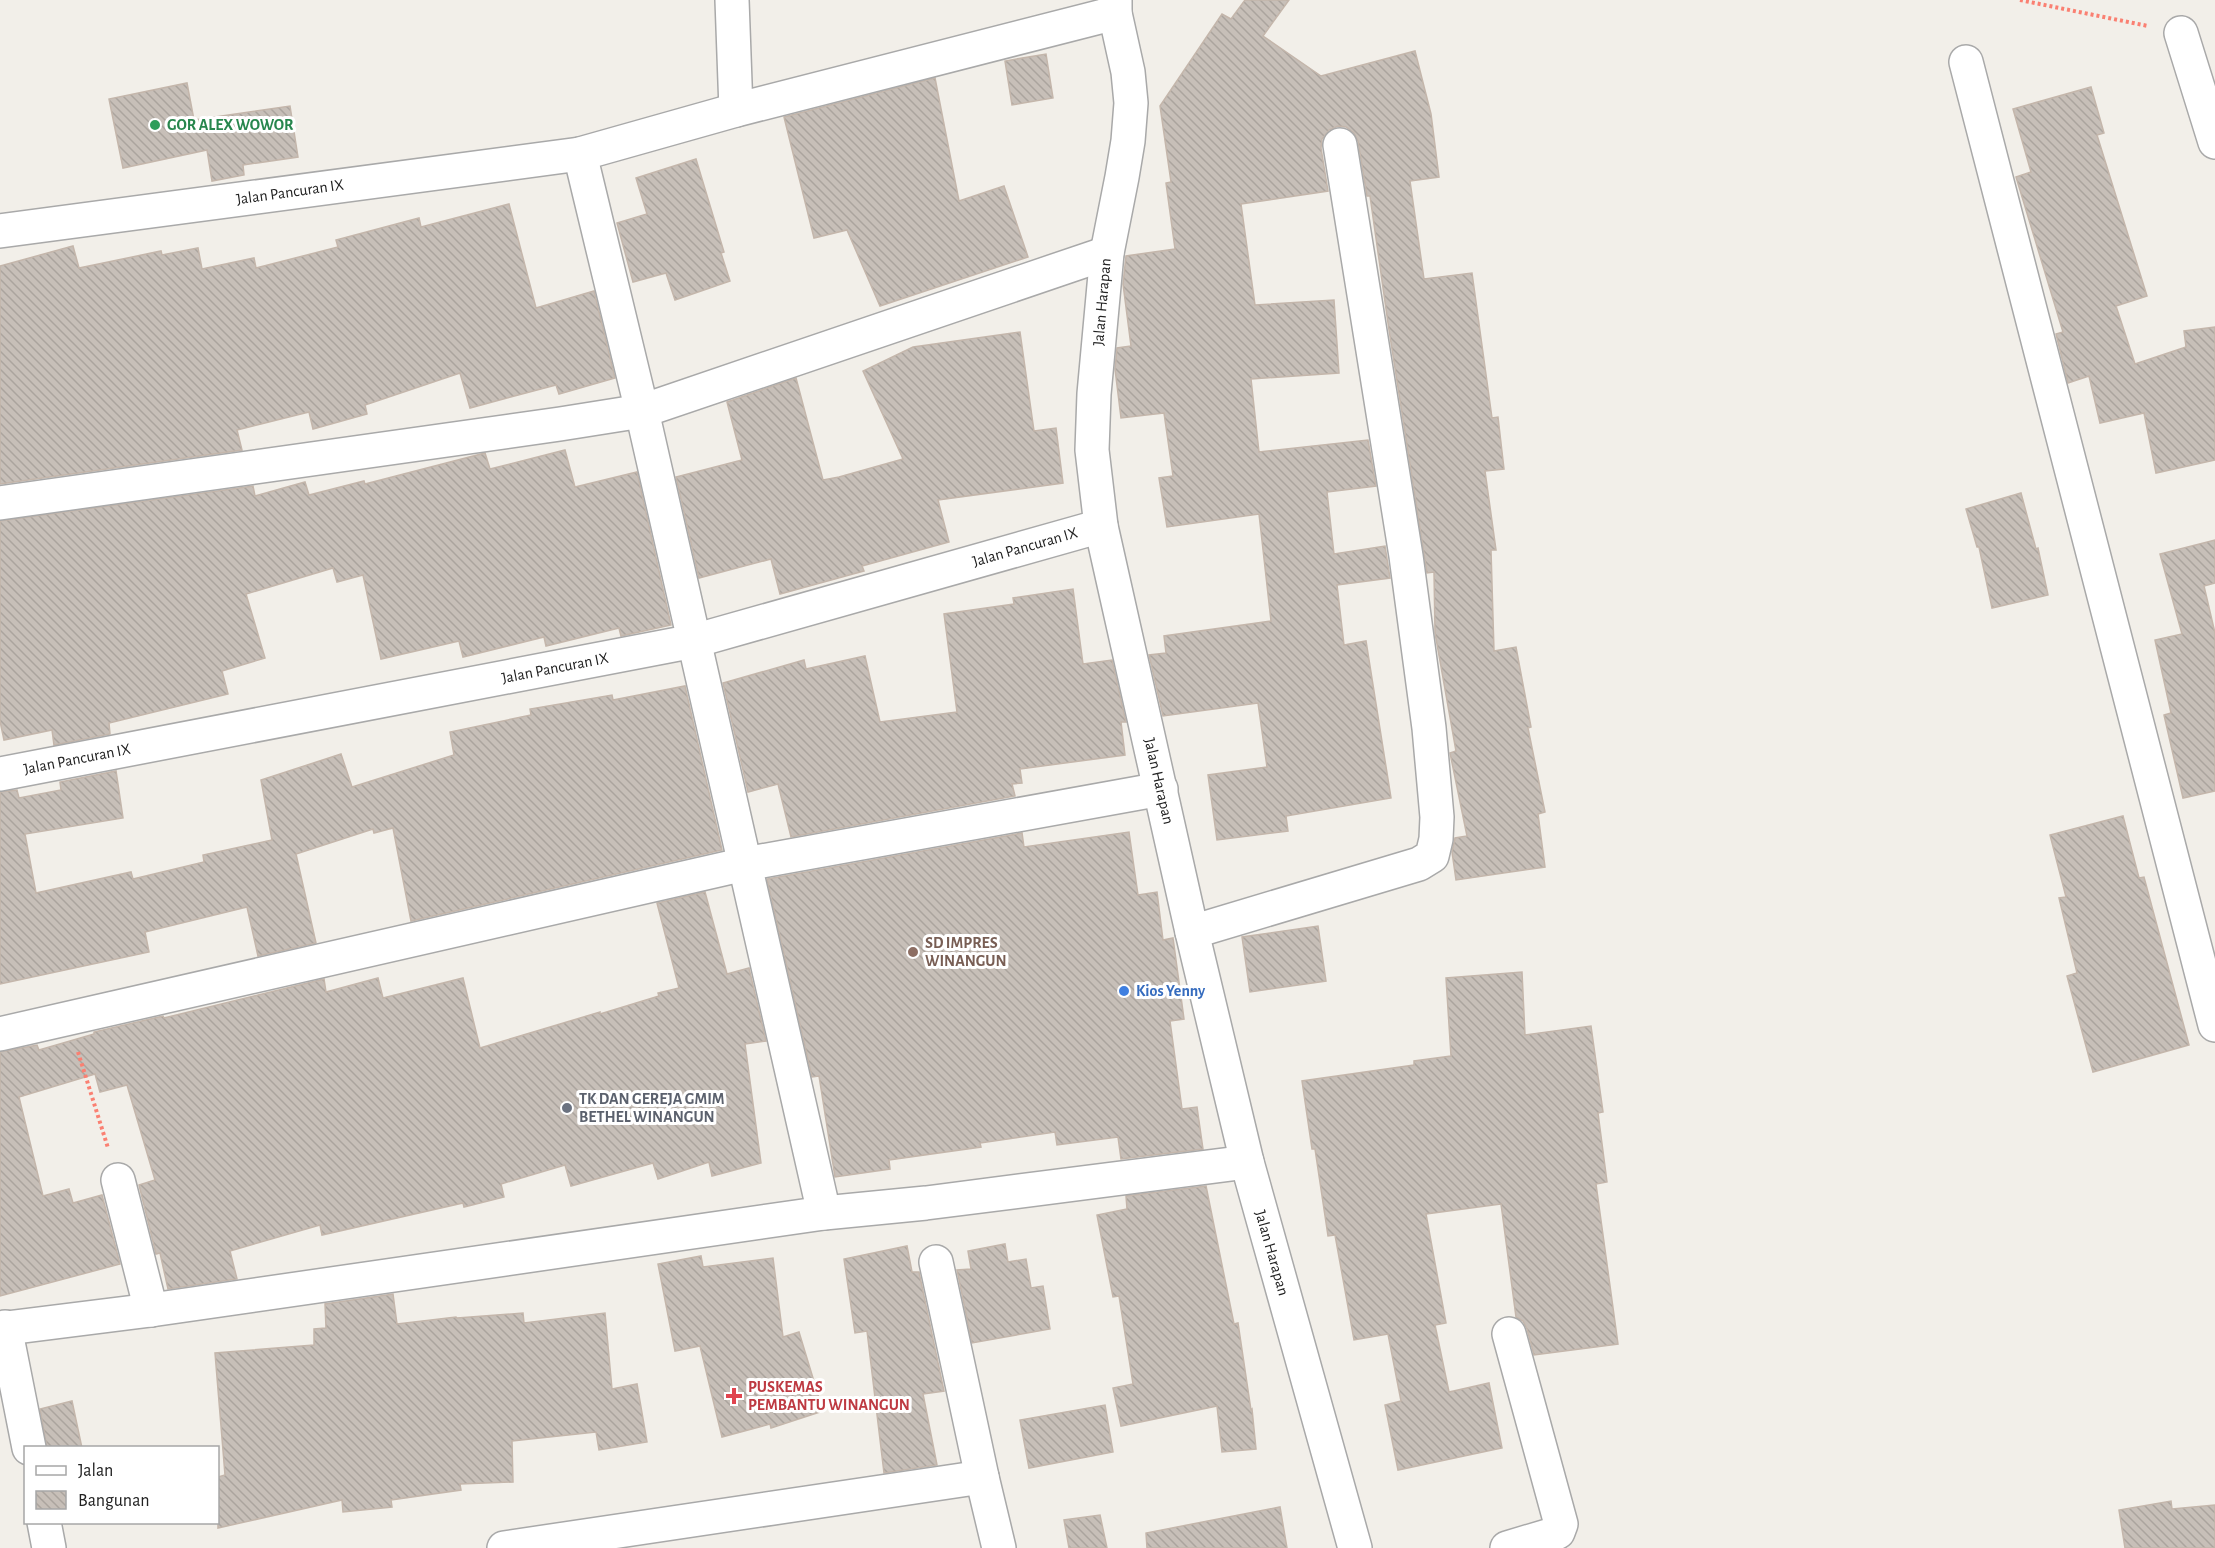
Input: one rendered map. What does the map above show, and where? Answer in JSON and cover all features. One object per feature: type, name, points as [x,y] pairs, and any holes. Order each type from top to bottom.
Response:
[{"type":"street","points":[[732,0],[736,110]]},
{"type":"street","name":"Jalan Pancuran IX","points":[[0,231],[580,154],[1115,7]]},
{"type":"street","name":"Jalan Harapan","points":[[1115,7],[1128,72],[1131,103],[1124,168],[1107,253],[1092,425],[1092,450],[1101,526],[1192,932],[1247,1162],[1355,1548]]},
{"type":"street","points":[[2181,33],[2215,142]]},
{"type":"street","points":[[1966,62],[2215,1025]]},
{"type":"street","points":[[1192,932],[1419,864],[1432,856],[1436,839],[1437,817],[1429,728],[1406,556],[1340,145]]},
{"type":"street","points":[[580,154],[642,411],[824,1213]]},
{"type":"street","points":[[0,503],[642,411],[1107,253]]},
{"type":"street","name":"Jalan Pancuran IX","points":[[0,774],[694,641],[1101,526]]},
{"type":"street","points":[[0,1034],[744,864],[1161,789]]},
{"type":"street","points":[[29,1446],[2,1328],[151,1310],[824,1213],[926,1203],[1247,1162]]},
{"type":"street","points":[[118,1180],[151,1310]]},
{"type":"street","points":[[936,1262],[999,1548]]},
{"type":"street","points":[[1507,1548],[1554,1534],[1558,1532],[1562,1524],[1509,1334]]},
{"type":"street","points":[[504,1548],[982,1478]]},
{"type":"street","points":[[44,1524],[49,1548]]},
{"type":"path","points":[[2020,0],[2181,33]]},
{"type":"path","points":[[67,1018],[118,1180]]},
{"type":"building","points":[[1245,0],[1289,0],[1263,36],[1321,76],[1415,51],[1431,114],[1439,177],[1410,181],[1424,279],[1472,273],[1492,418],[1498,417],[1504,469],[1485,471],[1496,550],[1491,550],[1494,651],[1516,647],[1531,727],[1528,728],[1545,812],[1538,814],[1545,867],[1456,880],[1452,852],[1455,838],[1467,836],[1450,753],[1456,751],[1435,633],[1434,572],[1427,573],[1370,196],[1367,196],[1358,141],[1354,133],[1346,127],[1338,126],[1329,130],[1322,139],[1321,148],[1328,191],[1241,204],[1255,305],[1334,300],[1339,373],[1251,379],[1259,452],[1368,440],[1376,486],[1327,492],[1334,554],[1385,546],[1390,578],[1337,585],[1344,645],[1366,641],[1391,798],[1286,816],[1288,831],[1217,840],[1208,775],[1267,767],[1258,703],[1163,716],[1149,655],[1166,653],[1164,636],[1271,621],[1259,514],[1167,527],[1159,478],[1173,476],[1164,413],[1121,418],[1115,369],[1117,348],[1131,346],[1123,284],[1126,256],[1175,249],[1166,183],[1171,182],[1160,106],[1222,14],[1231,19]]},
{"type":"building","points":[[1046,54],[1053,98],[1012,105],[1005,61]]},
{"type":"building","points":[[935,78],[959,201],[1004,186],[1028,257],[880,306],[847,230],[814,238],[784,117]]},
{"type":"building","points":[[187,83],[194,120],[290,106],[298,157],[243,165],[244,175],[212,181],[207,150],[123,168],[109,99]]},
{"type":"building","points":[[2091,87],[2104,133],[2097,135],[2147,296],[2116,306],[2135,364],[2186,347],[2184,331],[2215,327],[2215,460],[2156,473],[2144,413],[2100,423],[2089,376],[2068,383],[2056,334],[2063,332],[2016,177],[2031,172],[2013,109]]},
{"type":"building","points":[[696,159],[724,252],[721,253],[730,281],[675,300],[666,273],[633,282],[617,223],[647,214],[636,178]]},
{"type":"building","points":[[509,204],[536,308],[594,291],[615,378],[559,394],[556,385],[470,408],[460,373],[365,405],[367,414],[313,429],[309,412],[237,430],[242,450],[0,484],[0,266],[73,246],[79,268],[161,251],[162,255],[198,248],[202,269],[254,258],[256,268],[338,247],[336,240],[419,218],[421,227]]},
{"type":"building","points":[[1020,332],[1034,431],[1056,428],[1063,483],[938,500],[949,542],[862,566],[864,571],[780,594],[771,559],[699,578],[676,477],[742,460],[727,402],[796,378],[823,480],[839,477],[903,459],[863,371],[913,347]]},
{"type":"building","points":[[565,450],[575,487],[637,472],[671,625],[621,636],[619,628],[546,646],[544,637],[463,657],[459,641],[381,659],[363,575],[337,582],[333,568],[246,594],[265,658],[222,671],[228,694],[109,723],[110,734],[54,745],[52,730],[4,740],[0,721],[0,521],[253,486],[255,496],[305,482],[309,495],[364,481],[365,484],[485,453],[490,469]]},
{"type":"building","points":[[2021,493],[2036,549],[2038,548],[2048,595],[1992,608],[1979,547],[1977,547],[1966,509]]},
{"type":"building","points":[[2215,540],[2215,583],[2204,586],[2215,633],[2215,791],[2183,798],[2164,715],[2171,713],[2155,640],[2182,634],[2160,554]]},
{"type":"building","points":[[1073,589],[1083,664],[1112,660],[1126,722],[1121,722],[1125,755],[1020,769],[1022,783],[1012,784],[1015,796],[791,837],[778,784],[748,792],[723,683],[804,660],[806,669],[865,656],[880,722],[957,712],[944,614],[1014,604],[1013,598]]},
{"type":"building","points":[[685,686],[722,850],[411,921],[393,828],[374,833],[373,829],[296,854],[316,943],[258,956],[247,907],[145,932],[149,952],[0,984],[0,792],[17,790],[19,798],[61,790],[60,782],[116,771],[123,818],[25,834],[36,893],[131,872],[133,879],[204,862],[203,855],[272,840],[261,780],[341,754],[352,787],[454,755],[450,732],[531,715],[530,709],[612,695],[613,700]]},
{"type":"building","points":[[2123,816],[2139,878],[2144,877],[2189,1045],[2093,1072],[2067,976],[2077,973],[2059,898],[2066,897],[2050,835]]},
{"type":"building","points":[[1129,832],[1138,895],[1157,892],[1163,940],[1173,938],[1184,1019],[1170,1021],[1182,1109],[1197,1107],[1203,1149],[1121,1159],[1118,1137],[1057,1145],[1055,1132],[980,1143],[981,1147],[889,1160],[890,1169],[835,1177],[819,1076],[812,1077],[767,879],[1022,833],[1024,847]]},
{"type":"building","points":[[705,892],[727,974],[749,968],[766,1041],[745,1044],[761,1163],[712,1176],[709,1162],[658,1179],[653,1163],[571,1186],[565,1165],[501,1184],[504,1197],[464,1207],[463,1203],[322,1235],[320,1225],[230,1251],[237,1279],[168,1289],[160,1253],[156,1254],[139,1185],[155,1180],[127,1085],[100,1092],[95,1074],[19,1097],[43,1196],[69,1189],[73,1203],[102,1195],[120,1264],[0,1296],[0,1052],[37,1045],[39,1050],[94,1034],[94,1032],[163,1016],[164,1018],[324,979],[326,992],[378,978],[383,998],[463,978],[480,1048],[600,1012],[600,1014],[659,996],[658,993],[679,988],[657,903]]},
{"type":"building","points":[[1318,926],[1326,981],[1250,992],[1242,937]]},
{"type":"building","points":[[1522,972],[1525,1035],[1591,1026],[1603,1112],[1598,1113],[1607,1182],[1596,1184],[1618,1344],[1534,1355],[1527,1329],[1523,1321],[1516,1317],[1501,1204],[1426,1214],[1446,1323],[1435,1325],[1449,1392],[1489,1383],[1502,1448],[1398,1470],[1385,1405],[1401,1401],[1388,1334],[1354,1340],[1335,1235],[1328,1236],[1302,1081],[1414,1065],[1414,1061],[1451,1056],[1446,978]]},
{"type":"building","points":[[1206,1186],[1234,1324],[1238,1323],[1256,1449],[1222,1452],[1217,1406],[1121,1426],[1113,1388],[1133,1384],[1119,1296],[1113,1297],[1097,1215],[1127,1209],[1126,1196]]},
{"type":"building","points":[[1005,1244],[1008,1262],[1026,1259],[1031,1288],[1043,1286],[1050,1329],[972,1343],[957,1270],[971,1269],[968,1251]]},
{"type":"building","points":[[907,1246],[912,1272],[919,1272],[944,1391],[923,1394],[937,1465],[884,1473],[867,1331],[855,1333],[844,1259]]},
{"type":"building","points":[[701,1256],[703,1267],[773,1258],[783,1337],[799,1332],[823,1411],[771,1428],[770,1424],[722,1437],[700,1346],[675,1351],[658,1264]]},
{"type":"building","points":[[393,1294],[397,1324],[456,1317],[523,1313],[524,1323],[605,1313],[612,1389],[637,1384],[647,1442],[599,1450],[596,1432],[512,1441],[513,1482],[460,1484],[461,1490],[391,1500],[392,1507],[343,1512],[342,1500],[218,1528],[219,1477],[225,1475],[215,1353],[314,1345],[314,1329],[326,1328],[325,1304]]},
{"type":"building","points":[[72,1401],[82,1446],[47,1446],[40,1409]]},
{"type":"building","points":[[1105,1405],[1113,1452],[1029,1468],[1020,1420]]},
{"type":"building","points":[[2171,1501],[2172,1509],[2215,1505],[2215,1548],[2125,1548],[2119,1510]]},
{"type":"building","points":[[1280,1507],[1287,1548],[1147,1548],[1146,1533]]},
{"type":"building","points":[[1100,1515],[1107,1548],[1069,1548],[1064,1520]]},
{"type":"place","name":"GOR ALEX WOWOR","points":[[155,125]]},
{"type":"place","name":"SD IMPRES WINANGUN","points":[[913,952]]},
{"type":"place","name":"Kios Yenny","points":[[1124,991]]},
{"type":"place","name":"TK DAN GEREJA GMIM BETHEL WINANGUN","points":[[567,1108]]},
{"type":"place","name":"PUSKEMAS PEMBANTU WINANGUN","points":[[734,1396]]}]
